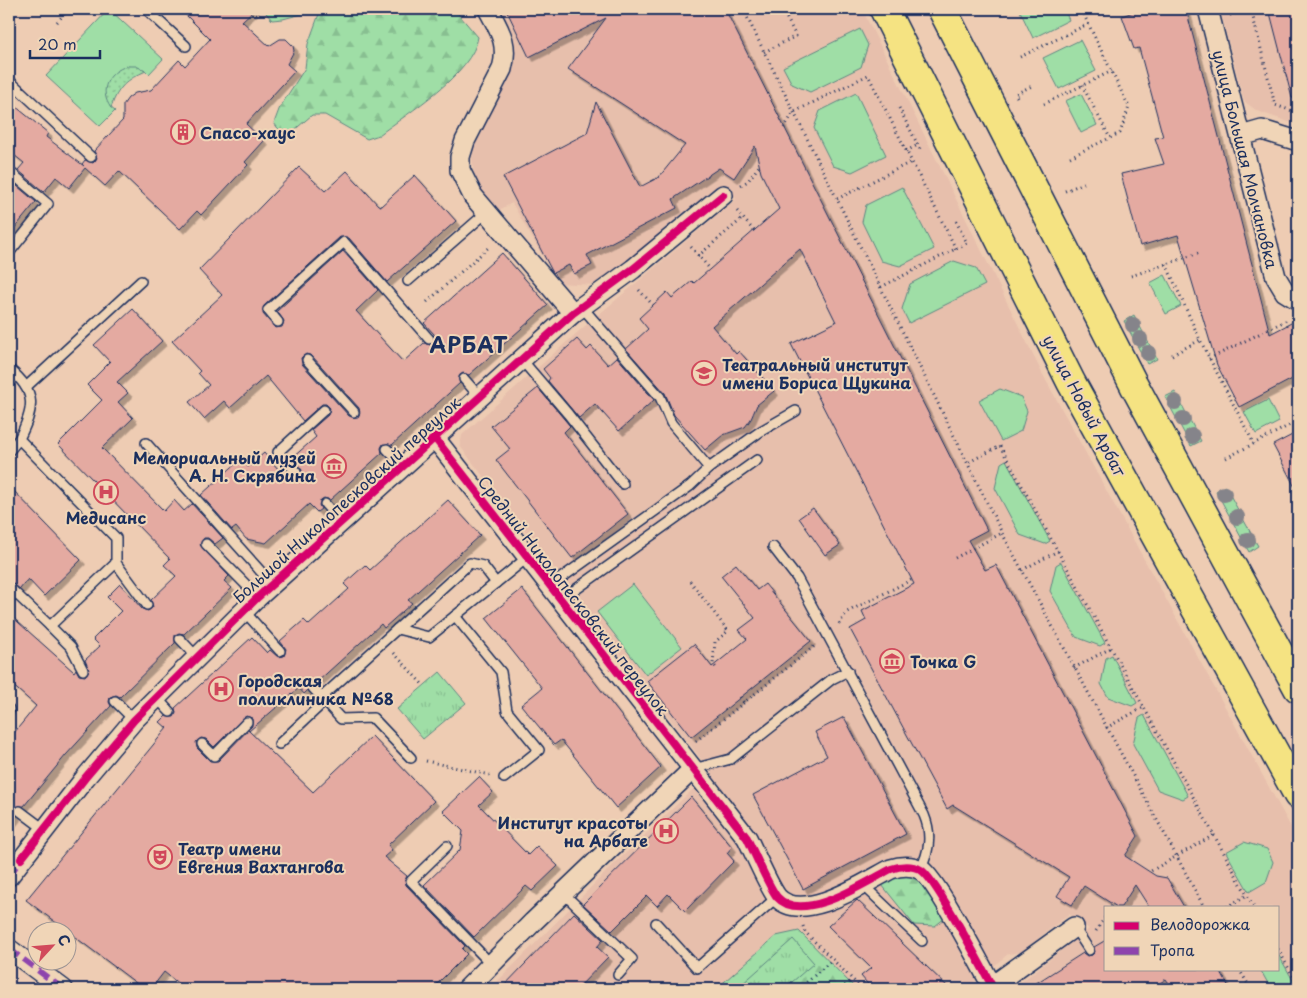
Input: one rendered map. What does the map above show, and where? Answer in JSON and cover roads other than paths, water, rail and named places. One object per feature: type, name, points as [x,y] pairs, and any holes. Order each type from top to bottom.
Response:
[{"type":"main road","name":"улица Новый Арбат","points":[[884,9],[1071,382],[1298,795]]},
{"type":"main road","points":[[942,9],[1134,385],[1298,688]]},
{"type":"street","points":[[488,9],[501,34],[506,56],[502,69],[466,141],[460,157],[460,170],[473,196],[577,310]]},
{"type":"street","name":"улица Большая Молчановка","points":[[1208,9],[1276,277],[1296,308]]},
{"type":"street","points":[[1241,136],[1262,130],[1298,142]]},
{"type":"street","name":"Большой Николопесковский переулок","points":[[9,876],[44,829],[134,720],[258,597],[479,396],[577,310],[678,233],[723,195]]},
{"type":"street","name":"Средний Николопесковский переулок","points":[[434,437],[747,838],[777,897]]},
{"type":"street","points":[[467,989],[563,893],[693,769]]},
{"type":"street","points":[[777,897],[795,905],[814,906],[899,867],[920,870],[934,885],[990,988],[1074,927]]},
{"type":"street","points":[[9,949],[63,989]]},
{"type":"lane","points":[[146,9],[186,46]]},
{"type":"lane","points":[[9,80],[91,157]]},
{"type":"lane","points":[[9,171],[48,204],[9,252]]},
{"type":"lane","points":[[408,280],[487,212]]},
{"type":"lane","points":[[278,322],[268,310],[344,242],[429,339]]},
{"type":"lane","points":[[26,387],[141,281]]},
{"type":"lane","points":[[577,310],[660,397],[671,423],[710,468]]},
{"type":"lane","points":[[521,359],[568,414],[623,484]]},
{"type":"lane","points":[[307,360],[354,412]]},
{"type":"lane","points":[[9,369],[26,387],[32,402],[31,416],[19,439],[9,451]]},
{"type":"lane","points":[[464,379],[479,396]]},
{"type":"lane","points":[[296,472],[278,452],[324,410]]},
{"type":"lane","points":[[556,593],[710,468],[762,430],[796,411]]},
{"type":"lane","points":[[19,439],[116,538],[116,563],[147,605]]},
{"type":"lane","points":[[146,443],[272,584]]},
{"type":"lane","points":[[387,448],[403,466]]},
{"type":"lane","points":[[556,593],[757,460]]},
{"type":"lane","points":[[325,504],[341,522]]},
{"type":"lane","points":[[206,544],[258,597]]},
{"type":"lane","points":[[773,547],[797,578],[848,671],[929,827],[927,856],[920,870]]},
{"type":"lane","points":[[397,629],[428,637],[528,557]]},
{"type":"lane","points":[[50,626],[116,563]]},
{"type":"lane","points":[[279,744],[383,641],[470,563],[483,566],[496,583]]},
{"type":"lane","points":[[9,587],[72,646],[83,670]]},
{"type":"lane","points":[[244,612],[280,651]]},
{"type":"lane","points":[[455,616],[501,672],[507,711],[539,750],[504,778]]},
{"type":"lane","points":[[180,638],[197,657]]},
{"type":"lane","points":[[693,769],[731,759],[832,679],[848,671]]},
{"type":"lane","points":[[312,687],[341,719],[374,718],[410,758]]},
{"type":"lane","points":[[156,697],[170,712]]},
{"type":"lane","points":[[116,701],[134,720]]},
{"type":"lane","points":[[202,744],[214,756],[247,722]]},
{"type":"lane","points":[[20,811],[44,829]]},
{"type":"lane","points":[[447,846],[411,881],[492,964]]},
{"type":"lane","points":[[862,884],[922,942]]},
{"type":"lane","points":[[563,893],[632,959],[618,974]]},
{"type":"lane","points":[[656,923],[697,968],[777,897]]},
{"type":"lane","points":[[1074,927],[1089,950]]},
{"type":"place","name":"Спасо-хаус","points":[[183,132]]},
{"type":"place","name":"Театральный институт имени Бориса Щукина","points":[[704,373]]},
{"type":"place","name":"Мемориальный музей А. Н. Скрябина","points":[[334,466]]},
{"type":"place","name":"Медисанс","points":[[106,492]]},
{"type":"place","name":"Точка G","points":[[892,661]]},
{"type":"place","name":"Городская поликлиника №68","points":[[221,689]]},
{"type":"place","name":"Институт красоты на Арбате","points":[[666,831]]},
{"type":"place","name":"Театр имени Евгения Вахтангова","points":[[160,857]]},
{"type":"district","name":"АРБАТ","points":[[469,344]]}]
